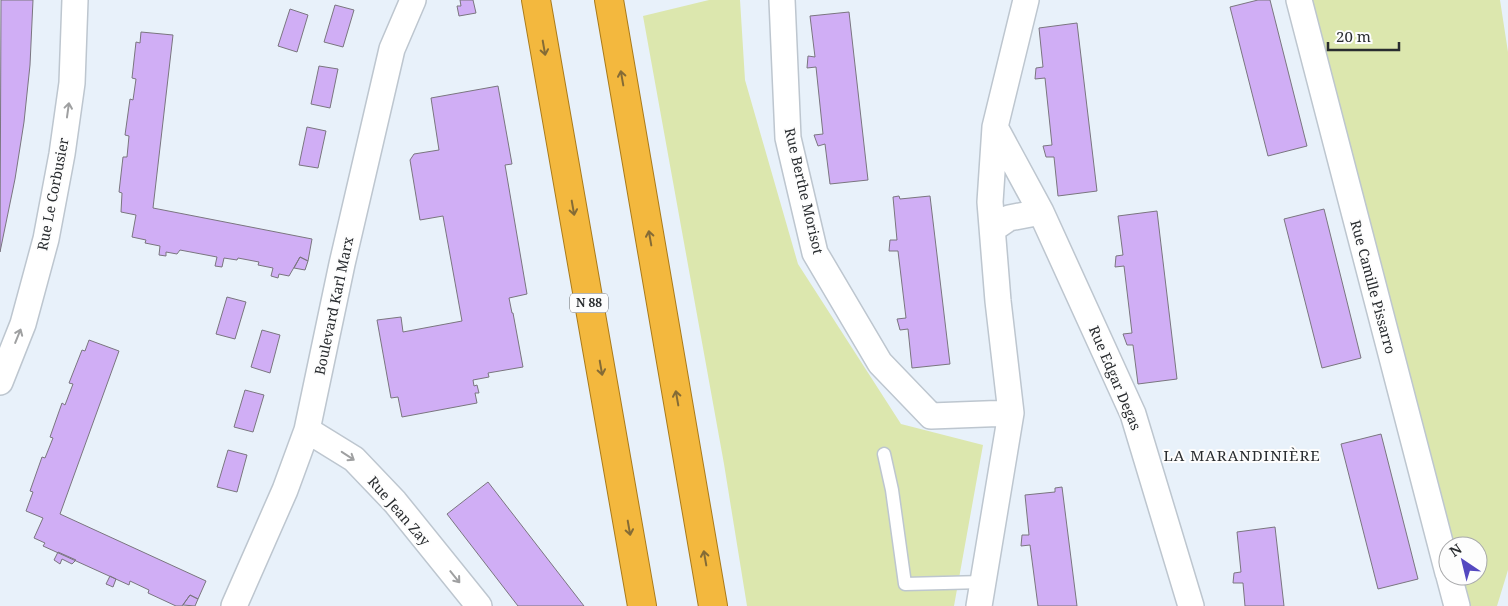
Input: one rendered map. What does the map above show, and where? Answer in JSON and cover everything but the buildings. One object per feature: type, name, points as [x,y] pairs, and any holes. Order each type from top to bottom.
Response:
[{"type":"highway","name":"N 88","points":[[536,0],[642,606]]},
{"type":"highway","points":[[609,0],[713,606]]},
{"type":"street","name":"Rue Le Corbusier","points":[[0,382],[23,324],[46,239],[62,154],[72,83],[75,0]]},
{"type":"street","name":"Boulevard Karl Marx","points":[[234,606],[285,490],[307,430],[392,49],[413,0]]},
{"type":"street","name":"Rue Berthe Morisot","points":[[782,0],[788,138],[815,252],[880,363],[931,416],[1010,413]]},
{"type":"street","points":[[981,594],[1010,413],[990,202],[995,127],[1026,0]]},
{"type":"street","name":"Rue Camille Pissarro","points":[[1299,0],[1438,536]]},
{"type":"street","name":"Rue Edgar Degas","points":[[995,127],[1041,212],[1133,414],[1191,606]]},
{"type":"street","points":[[993,229],[1009,218],[1041,212]]},
{"type":"street","name":"Rue Jean Zay","points":[[307,430],[354,459],[395,502],[479,606]]},
{"type":"street","name":"Rue Camille Pissarro","points":[[1451,586],[1456,606]]},
{"type":"lane","points":[[884,454],[892,490],[905,584],[981,594]]},
{"type":"green space","points":[[709,0],[740,0],[745,80],[798,264],[901,424],[983,445],[954,606],[747,606],[724,464],[643,16]]},
{"type":"green space","points":[[1309,0],[1500,0],[1508,52],[1508,570],[1497,606],[1463,606],[1458,586],[1488,586],[1488,536],[1445,536],[1439,512],[1445,509],[1438,481],[1431,479]]},
{"type":"district","name":"LA MARANDINIÈRE","points":[[1242,456]]}]
